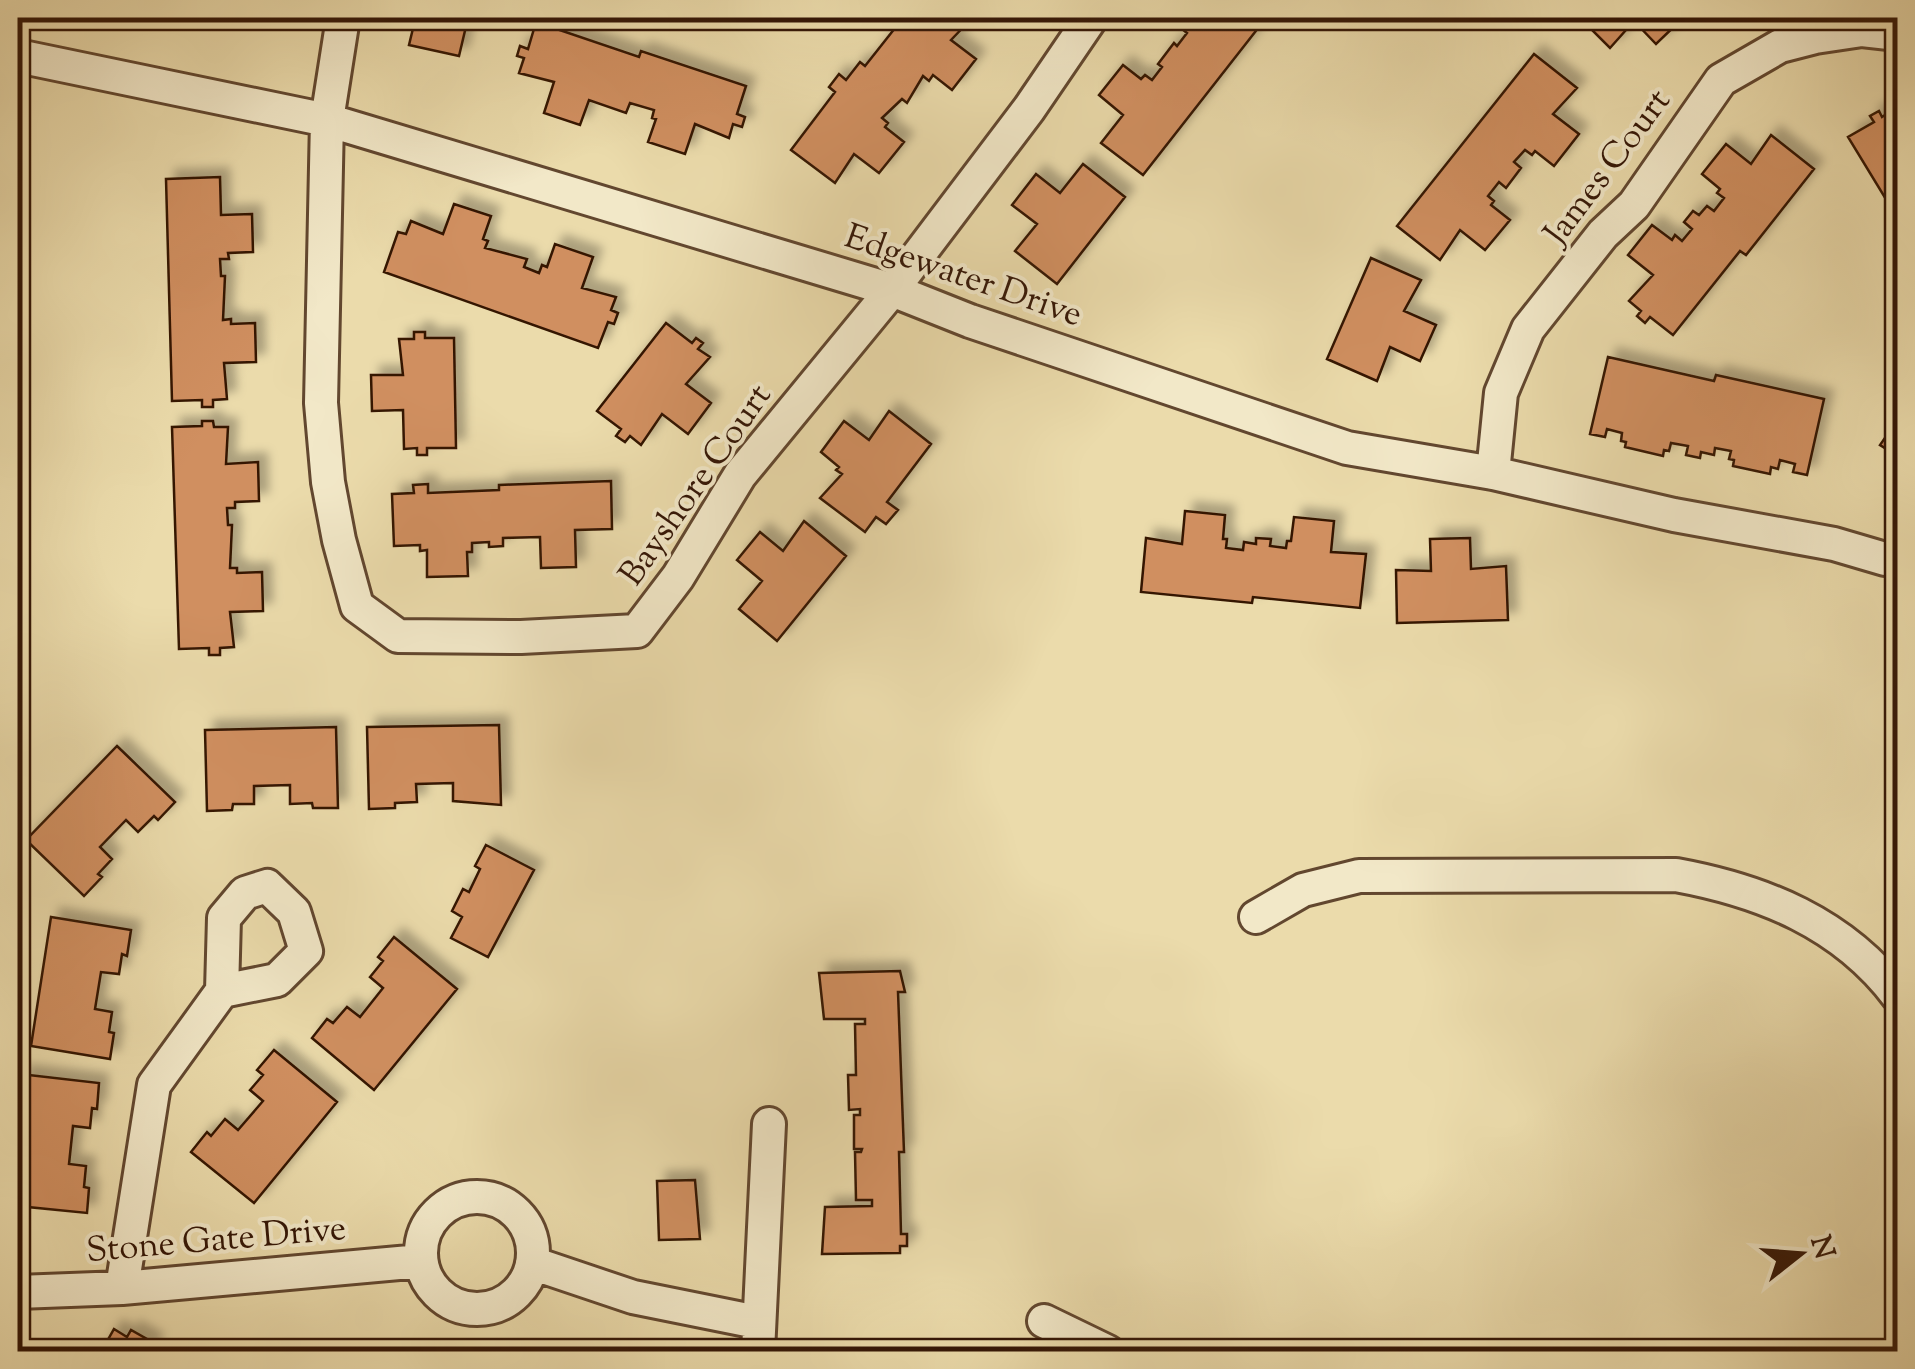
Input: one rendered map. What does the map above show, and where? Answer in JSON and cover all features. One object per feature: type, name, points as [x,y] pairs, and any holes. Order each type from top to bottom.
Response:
[{"type":"street","points":[[327,120],[343,18]]},
{"type":"street","points":[[892,290],[1030,109],[1093,18]]},
{"type":"street","name":"James Court","points":[[1493,473],[1501,393],[1528,329],[1603,234],[1634,205],[1721,80],[1780,46],[1815,36],[1862,30],[1898,34]]},
{"type":"street","name":"Edgewater Drive","points":[[18,56],[327,120],[892,290],[970,321],[1348,448],[1493,473],[1674,515],[1892,558]]},
{"type":"street","name":"Bayshore Court","points":[[327,120],[322,403],[328,482],[357,606],[398,636],[521,637],[638,631],[678,577],[740,475],[892,290]]},
{"type":"street","points":[[1256,917],[1303,890],[1358,876],[1676,875],[1726,884],[1803,914],[1855,949],[1898,996]]},
{"type":"street","points":[[122,1288],[154,1085],[222,991]]},
{"type":"street","points":[[532,1263],[757,1337],[769,1124]]},
{"type":"street","points":[[478,1196],[497,1200],[514,1210],[526,1225],[532,1243],[532,1263],[516,1294],[502,1304],[485,1309],[467,1308],[450,1303],[426,1278],[421,1261],[422,1241],[429,1223],[442,1208],[459,1199],[478,1196]]},
{"type":"street","name":"Stone Gate Drive","points":[[18,1292],[122,1288],[421,1261]]},
{"type":"street","points":[[1044,1321],[1108,1352]]},
{"type":"building","points":[[404,18],[468,18],[459,56],[409,45],[415,20]]},
{"type":"building","points":[[903,18],[972,18],[951,40],[976,59],[952,90],[933,75],[929,81],[923,76],[907,103],[902,99],[882,118],[888,123],[885,127],[904,142],[879,173],[854,154],[835,183],[791,150],[835,92],[829,87],[839,74],[846,80],[860,62],[865,66]]},
{"type":"building","points":[[1177,18],[1266,18],[1143,175],[1101,143],[1123,115],[1099,95],[1123,65],[1141,79],[1145,75],[1152,80],[1162,67],[1158,64],[1187,33],[1182,29],[1185,24]]},
{"type":"building","points":[[1580,18],[1683,18],[1656,44],[1634,21],[1610,48]]},
{"type":"building","points":[[536,22],[639,57],[641,51],[746,86],[737,114],[745,117],[742,127],[733,124],[729,138],[695,124],[685,154],[648,142],[656,119],[652,118],[654,110],[630,103],[626,113],[589,100],[580,125],[544,113],[554,82],[519,73],[524,58],[517,56],[520,46],[528,49]]},
{"type":"building","points":[[1534,54],[1577,88],[1553,114],[1579,134],[1554,166],[1535,151],[1532,155],[1525,150],[1514,162],[1521,168],[1506,188],[1499,182],[1488,196],[1494,201],[1491,205],[1510,220],[1485,250],[1460,230],[1440,260],[1397,226]]},
{"type":"building","points":[[1894,109],[1898,114],[1898,219],[1848,137],[1874,122],[1870,116],[1879,111],[1882,117]]},
{"type":"building","points":[[1771,135],[1814,169],[1746,255],[1740,251],[1673,335],[1650,317],[1645,323],[1637,316],[1641,311],[1629,301],[1653,275],[1628,255],[1652,225],[1672,240],[1675,235],[1682,241],[1692,229],[1684,222],[1693,211],[1699,215],[1707,206],[1714,211],[1724,198],[1717,193],[1720,189],[1702,174],[1726,144],[1751,164]]},
{"type":"building","points":[[1083,164],[1125,197],[1057,284],[1015,251],[1037,224],[1012,205],[1036,174],[1060,193]]},
{"type":"building","points":[[220,177],[221,215],[252,214],[253,252],[228,253],[229,259],[220,259],[221,276],[225,276],[223,320],[231,319],[231,324],[255,323],[256,362],[224,363],[227,399],[213,400],[213,407],[202,407],[202,400],[172,401],[166,179]]},
{"type":"building","points":[[454,204],[491,216],[483,239],[488,241],[485,248],[527,259],[524,267],[539,273],[542,265],[547,267],[555,244],[593,257],[582,288],[616,297],[611,310],[618,313],[614,324],[608,322],[598,348],[384,272],[398,232],[406,234],[411,221],[443,234]]},
{"type":"building","points":[[1371,258],[1421,280],[1404,311],[1436,325],[1420,361],[1390,347],[1377,381],[1327,359]]},
{"type":"building","points":[[666,323],[692,343],[696,338],[703,343],[698,349],[710,357],[686,384],[711,403],[688,434],[662,414],[641,445],[630,436],[625,442],[616,436],[621,429],[597,411]]},
{"type":"building","points":[[414,332],[425,332],[425,338],[454,338],[456,448],[427,448],[427,455],[417,455],[417,448],[404,449],[403,410],[372,411],[371,375],[403,375],[399,339],[414,339]]},
{"type":"building","points":[[1608,357],[1714,381],[1716,375],[1824,399],[1807,475],[1793,472],[1795,464],[1780,460],[1778,469],[1771,467],[1770,474],[1733,466],[1734,460],[1729,459],[1731,451],[1715,448],[1714,455],[1701,452],[1700,458],[1686,455],[1688,446],[1671,443],[1663,456],[1625,447],[1622,433],[1607,429],[1605,437],[1590,434]]},
{"type":"building","points":[[889,411],[931,444],[887,502],[898,510],[886,524],[876,517],[865,532],[820,498],[842,474],[821,452],[844,421],[869,440]]},
{"type":"building","points":[[1898,419],[1898,456],[1880,445]]},
{"type":"building","points":[[202,421],[213,421],[214,427],[228,427],[226,464],[258,462],[259,501],[235,502],[235,508],[227,508],[228,525],[232,525],[230,568],[237,568],[237,573],[262,572],[263,611],[230,612],[234,647],[220,648],[220,655],[209,655],[209,648],[179,649],[172,427],[202,426]]},
{"type":"building","points":[[611,481],[612,529],[575,530],[576,567],[541,568],[540,537],[503,538],[503,546],[472,543],[472,552],[467,552],[468,576],[427,577],[427,550],[420,551],[420,545],[394,546],[392,494],[414,493],[413,485],[428,484],[428,493],[499,490],[499,485]]},
{"type":"building","points":[[1185,511],[1225,515],[1226,548],[1243,550],[1244,542],[1256,544],[1256,538],[1271,539],[1270,546],[1286,548],[1287,541],[1291,541],[1294,517],[1334,521],[1331,552],[1366,554],[1360,608],[1253,597],[1252,603],[1141,592],[1146,538],[1182,544]]},
{"type":"building","points":[[804,521],[846,556],[777,641],[739,609],[762,581],[737,560],[760,532],[783,551]]},
{"type":"building","points":[[1470,538],[1471,569],[1506,566],[1508,620],[1397,623],[1396,570],[1431,571],[1430,539]]},
{"type":"building","points":[[499,725],[501,805],[453,801],[453,783],[416,784],[417,802],[369,809],[367,727]]},
{"type":"building","points":[[336,727],[338,808],[290,804],[290,785],[254,786],[254,804],[233,804],[232,810],[207,811],[205,730]]},
{"type":"building","points":[[117,746],[175,802],[158,820],[154,816],[138,832],[126,820],[100,847],[112,859],[84,896],[26,840]]},
{"type":"building","points":[[486,845],[534,870],[488,957],[451,938],[462,917],[452,911],[463,889],[469,892],[480,869],[475,866]]},
{"type":"building","points":[[51,917],[131,930],[119,974],[101,972],[95,1009],[112,1012],[110,1059],[31,1046]]},
{"type":"building","points":[[394,937],[457,989],[374,1090],[312,1038],[327,1019],[333,1023],[347,1007],[360,1017],[383,988],[370,977],[383,961],[378,957]]},
{"type":"building","points":[[900,971],[905,992],[898,992],[904,1152],[899,1152],[901,1234],[907,1234],[907,1246],[900,1246],[900,1253],[822,1254],[825,1207],[872,1206],[872,1200],[856,1200],[855,1152],[862,1149],[854,1149],[854,1115],[860,1115],[860,1109],[849,1110],[848,1075],[856,1075],[855,1024],[865,1024],[865,1019],[824,1019],[819,973]]},
{"type":"building","points":[[274,1050],[337,1102],[254,1203],[191,1152],[207,1132],[211,1136],[225,1119],[238,1130],[263,1101],[250,1090],[263,1075],[257,1070]]},
{"type":"building","points":[[20,1074],[99,1083],[97,1109],[92,1108],[90,1128],[73,1126],[69,1164],[86,1166],[87,1213],[18,1206]]},
{"type":"building","points":[[695,1180],[700,1239],[659,1240],[657,1181]]},
{"type":"building","points":[[114,1329],[127,1337],[131,1330],[154,1343],[149,1352],[101,1352]]}]
